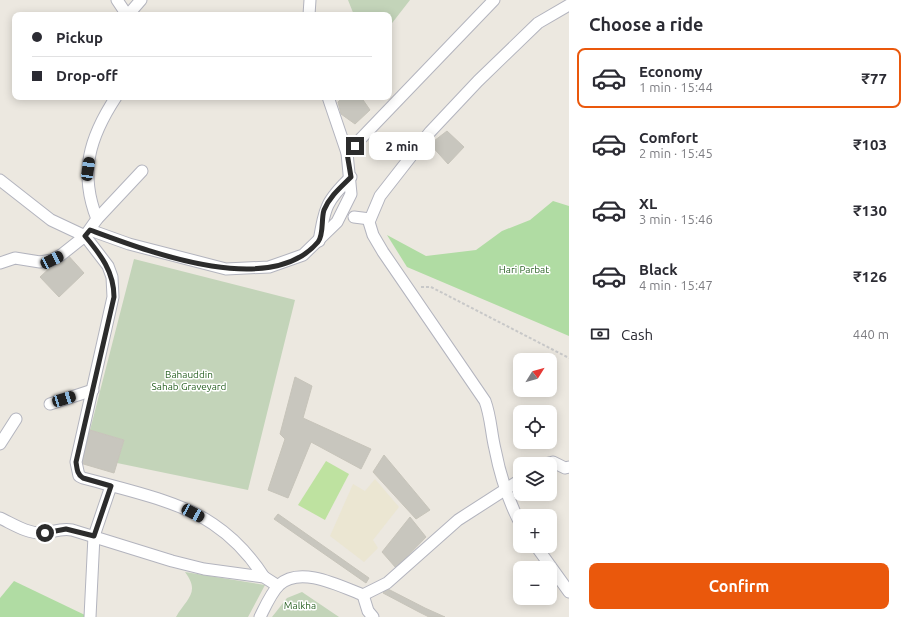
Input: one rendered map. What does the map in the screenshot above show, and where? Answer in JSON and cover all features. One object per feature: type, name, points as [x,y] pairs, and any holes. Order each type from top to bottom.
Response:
[{"type":"street","points":[[117,0],[126,12]]},
{"type":"street","points":[[131,12],[141,0]]},
{"type":"street","points":[[309,12],[310,0]]},
{"type":"street","points":[[347,153],[494,0]]},
{"type":"street","points":[[513,510],[505,489],[495,448],[491,418],[485,401],[373,235],[369,222],[380,196],[430,132],[478,81],[538,23],[569,5]]},
{"type":"street","points":[[98,219],[89,194],[88,169],[91,147],[97,129],[114,100]]},
{"type":"street","points":[[329,100],[347,153],[351,177],[351,194],[348,215]]},
{"type":"street","points":[[0,263],[15,258],[40,262],[52,260],[61,255],[88,233],[98,219],[142,171]]},
{"type":"street","points":[[319,241],[324,210],[334,194],[351,177]]},
{"type":"street","points":[[0,180],[51,220],[88,233],[226,269],[269,267],[286,262],[303,255],[337,222],[348,215],[370,219]]},
{"type":"street","points":[[88,233],[108,266],[114,287],[114,297],[76,462],[77,471],[83,478],[174,505],[213,524],[239,545],[264,577],[278,586]]},
{"type":"street","points":[[50,404],[93,390]]},
{"type":"street","points":[[0,444],[16,419]]},
{"type":"street","points":[[557,464],[565,468],[569,468]]},
{"type":"street","points":[[260,617],[278,586],[288,578],[306,576],[363,595],[387,584],[458,520],[513,484]]},
{"type":"street","points":[[90,617],[94,536],[111,486]]},
{"type":"street","points":[[0,518],[28,531],[38,533],[66,529],[94,536],[172,561],[204,569],[264,577]]},
{"type":"street","points":[[541,553],[569,592]]},
{"type":"street","points":[[363,595],[368,610],[373,617]]},
{"type":"path","points":[[408,288],[431,287],[569,358]]},
{"type":"shaded area","points":[[375,479],[399,507],[373,540],[378,548],[364,562],[330,536],[353,484],[365,491]]},
{"type":"green space","points":[[348,0],[410,0],[392,23],[392,12],[353,12]]},
{"type":"green space","name":"Hari Parbat","points":[[553,201],[569,206],[569,336],[407,267],[387,235],[426,256],[476,250],[502,231],[530,220]]},
{"type":"green space","name":"Bahauddin Sahab Graveyard","points":[[134,259],[295,300],[248,490],[117,463],[124,440],[90,430]]},
{"type":"green space","points":[[326,461],[349,474],[325,520],[298,505]]},
{"type":"green space","points":[[185,572],[265,585],[248,617],[176,617],[192,591],[190,579]]},
{"type":"green space","points":[[14,581],[87,617],[0,617],[0,598]]},
{"type":"green space","name":"Malkha","points":[[302,592],[339,617],[272,617],[287,598]]},
{"type":"building","points":[[340,100],[363,100],[370,110],[355,124],[341,114],[338,102]]},
{"type":"building","points":[[447,131],[464,147],[448,164],[430,144]]},
{"type":"building","points":[[66,253],[84,273],[59,297],[40,277]]},
{"type":"building","points":[[295,377],[312,386],[303,418],[371,449],[361,469],[311,442],[288,498],[268,490],[285,439],[280,434]]},
{"type":"building","points":[[90,430],[124,440],[114,473],[80,463]]},
{"type":"building","points":[[384,455],[430,510],[416,519],[373,472]]},
{"type":"building","points":[[278,514],[369,578],[366,583],[274,519]]},
{"type":"building","points":[[410,517],[426,537],[396,568],[382,552]]},
{"type":"building","points":[[386,588],[445,617],[429,617],[383,593]]},
{"type":"route","points":[[45,533],[66,529],[94,536],[111,486],[79,476],[76,462],[114,297],[114,287],[108,266],[85,236],[90,230],[129,244],[186,260],[226,269],[269,267],[286,262],[303,255],[319,241],[324,210],[334,194],[351,177],[347,153],[355,146]]}]
